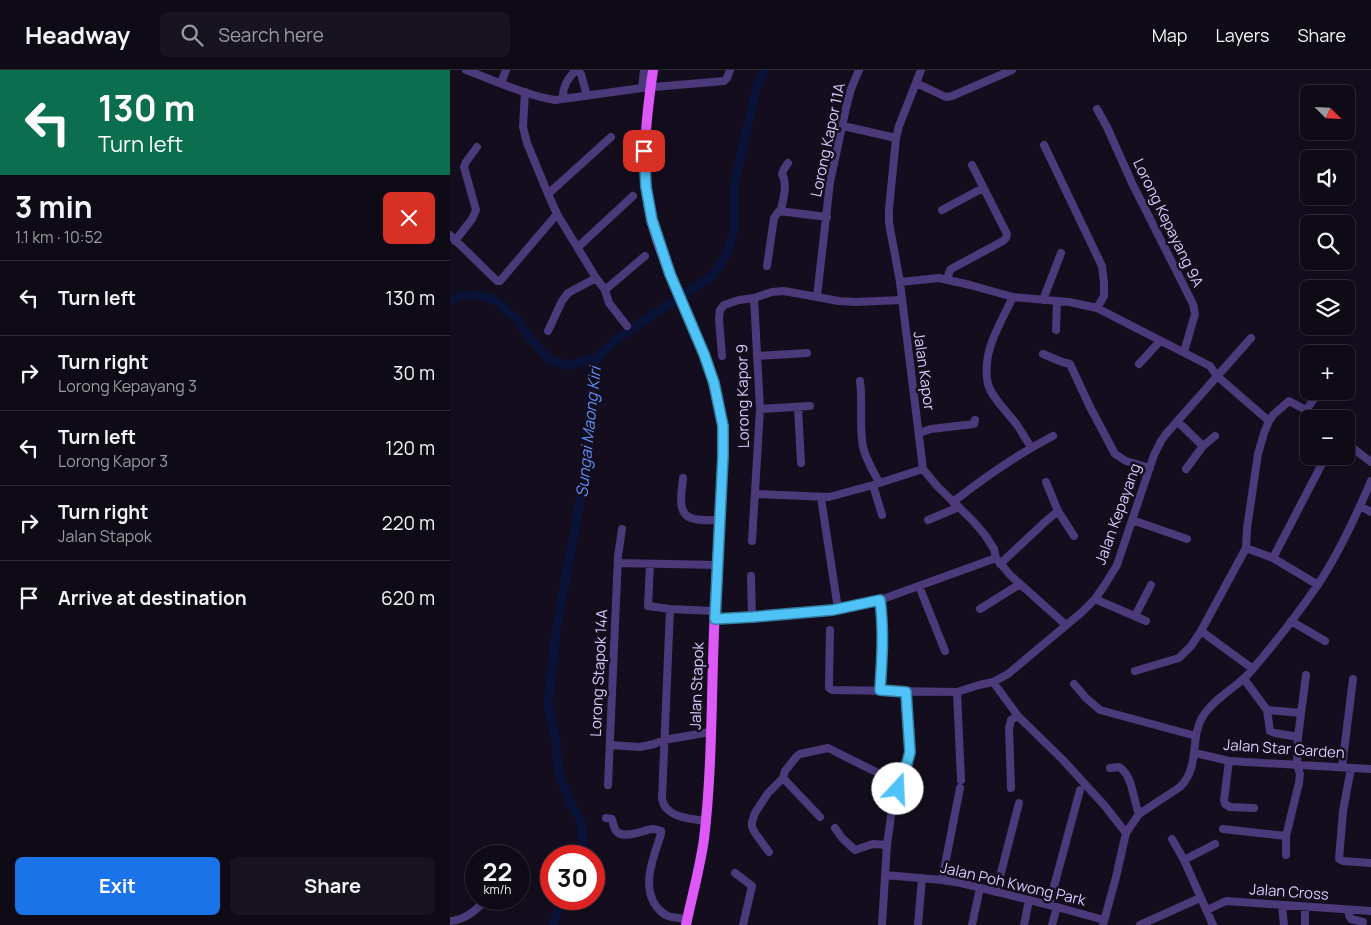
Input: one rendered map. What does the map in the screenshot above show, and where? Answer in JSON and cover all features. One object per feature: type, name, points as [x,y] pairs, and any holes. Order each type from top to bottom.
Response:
[{"type":"main road","name":"Jalan Stapok","points":[[653,70],[646,88],[644,151],[646,187],[652,220],[670,274],[711,373],[723,426],[708,796],[701,855],[687,922]]},
{"type":"street","points":[[466,70],[542,98],[555,100],[646,88],[724,81],[730,70]]},
{"type":"street","points":[[501,83],[506,70]]},
{"type":"street","points":[[563,99],[566,83],[576,70],[581,74],[586,96]]},
{"type":"street","points":[[644,70],[646,88]]},
{"type":"street","name":"Lorong Kapor 11A","points":[[817,297],[830,182],[851,89],[859,70]]},
{"type":"street","name":"Jalan Kapor","points":[[921,70],[896,138],[889,223],[900,282],[923,469]]},
{"type":"street","points":[[916,83],[946,97],[1012,70]]},
{"type":"street","points":[[525,92],[523,127],[527,143],[548,194],[557,214],[596,278],[606,290],[609,303],[627,326]]},
{"type":"street","name":"Lorong Kepayang 9A","points":[[1097,109],[1193,304],[1195,314],[1184,352]]},
{"type":"street","points":[[843,126],[896,138]]},
{"type":"street","points":[[548,194],[611,137]]},
{"type":"street","points":[[1044,145],[1102,266],[1104,296],[1097,308]]},
{"type":"street","points":[[477,147],[464,167],[476,210],[472,219],[452,238],[497,281],[500,282],[557,214]]},
{"type":"street","points":[[782,210],[785,184],[782,174],[788,164]]},
{"type":"street","points":[[947,280],[951,269],[1003,241],[1007,234],[972,165]]},
{"type":"street","points":[[942,210],[983,188]]},
{"type":"street","points":[[578,247],[633,196]]},
{"type":"street","points":[[767,266],[774,218],[779,211],[827,217]]},
{"type":"street","points":[[1043,300],[1061,253]]},
{"type":"street","points":[[606,290],[645,256]]},
{"type":"street","points":[[548,331],[568,293],[596,278]]},
{"type":"street","points":[[900,282],[939,278],[1013,297],[1057,301],[1097,308],[1210,366],[1217,376],[1269,421]]},
{"type":"street","name":"Lorong Kapor 9","points":[[722,356],[718,319],[721,307],[740,300],[784,290],[839,301],[901,300]]},
{"type":"street","points":[[1013,297],[991,344],[987,362],[988,385],[1031,447]]},
{"type":"street","name":"Lorong Kapor 9","points":[[752,541],[760,409],[754,298]]},
{"type":"street","points":[[1056,330],[1057,301]]},
{"type":"street","name":"Jalan Kepayang","points":[[830,630],[829,688],[832,690],[958,692],[993,682],[1008,674],[1095,599],[1117,565],[1154,455],[1161,441],[1251,338]]},
{"type":"street","points":[[1139,364],[1160,340]]},
{"type":"street","points":[[757,356],[807,353]]},
{"type":"street","points":[[1043,354],[1070,364],[1094,416],[1115,454],[1126,461],[1150,468]]},
{"type":"street","points":[[860,381],[861,430],[867,459],[876,484],[882,515]]},
{"type":"street","points":[[1135,671],[1180,658],[1201,631],[1246,548],[1247,528],[1258,454],[1269,421],[1289,401],[1306,410],[1313,400]]},
{"type":"street","points":[[760,409],[810,406]]},
{"type":"street","points":[[798,407],[801,463]]},
{"type":"street","points":[[919,433],[931,429],[974,424],[975,420]]},
{"type":"street","points":[[1177,421],[1203,446]]},
{"type":"street","points":[[928,520],[956,504],[976,484],[1031,447],[1053,436]]},
{"type":"street","points":[[1186,469],[1203,446],[1215,436]]},
{"type":"street","points":[[1355,450],[1371,462]]},
{"type":"street","points":[[1273,558],[1321,465]]},
{"type":"street","points":[[755,494],[821,498],[836,496],[923,469],[985,535],[994,549],[998,561],[1020,584],[1066,625]]},
{"type":"street","points":[[683,478],[681,506],[688,517],[695,520],[720,520]]},
{"type":"street","points":[[1104,923],[1126,833],[1139,814],[1185,782],[1189,774],[1201,719],[1209,708],[1244,679],[1253,669],[1318,585],[1340,546],[1371,481]]},
{"type":"street","points":[[1046,482],[1058,511],[1074,536]]},
{"type":"street","points":[[821,498],[838,609]]},
{"type":"street","points":[[1360,506],[1371,512]]},
{"type":"street","points":[[650,564],[648,606],[715,615],[752,617],[838,609],[880,600],[998,561],[1058,511]]},
{"type":"street","points":[[1132,520],[1187,539]]},
{"type":"street","name":"Lorong Stapok 14A","points":[[608,785],[618,549],[622,528]]},
{"type":"street","points":[[1246,548],[1273,558],[1318,585]]},
{"type":"street","points":[[618,563],[718,565]]},
{"type":"street","points":[[751,576],[752,617]]},
{"type":"street","points":[[980,609],[1020,584]]},
{"type":"street","points":[[1135,616],[1151,585]]},
{"type":"street","points":[[919,586],[945,651]]},
{"type":"street","points":[[1095,599],[1146,621]]},
{"type":"street","points":[[880,600],[883,621],[880,690]]},
{"type":"street","points":[[670,609],[663,806],[678,816],[705,821]]},
{"type":"street","points":[[1291,621],[1325,641]]},
{"type":"street","points":[[1201,631],[1253,669]]},
{"type":"street","points":[[1286,855],[1286,836],[1300,774],[1297,765],[1298,737],[1306,675]]},
{"type":"street","points":[[1244,679],[1267,710],[1270,730],[1275,733],[1298,737]]},
{"type":"street","points":[[1342,767],[1353,679]]},
{"type":"street","points":[[993,682],[1018,716],[1063,760],[1105,806],[1126,833]]},
{"type":"street","points":[[1074,684],[1100,710],[1196,736]]},
{"type":"street","points":[[882,925],[892,810],[910,752],[906,692]]},
{"type":"street","points":[[942,880],[961,784],[958,692]]},
{"type":"street","points":[[1267,710],[1301,713]]},
{"type":"street","points":[[1011,788],[1009,728],[1011,720],[1018,716]]},
{"type":"street","points":[[610,745],[640,747],[664,740],[710,732]]},
{"type":"street","points":[[769,852],[755,833],[752,822],[755,813],[768,793],[783,778],[785,771],[797,756],[828,748],[900,784]]},
{"type":"street","name":"Jalan Star Garden","points":[[1194,753],[1229,761],[1371,769]]},
{"type":"street","points":[[1229,761],[1225,804],[1230,807],[1254,808]]},
{"type":"street","points":[[1110,768],[1119,767],[1123,770],[1132,787],[1139,814]]},
{"type":"street","points":[[1351,768],[1343,811],[1339,859],[1371,863]]},
{"type":"street","points":[[783,778],[820,817]]},
{"type":"street","points":[[1052,925],[1053,906],[1080,790]]},
{"type":"street","points":[[996,892],[1020,803]]},
{"type":"street","points":[[606,818],[612,819],[619,834],[631,835],[652,830],[661,831],[649,880],[650,893],[654,902],[664,914],[687,922]]},
{"type":"street","points":[[835,828],[842,838],[855,850],[873,844],[888,845]]},
{"type":"street","points":[[1223,830],[1286,836]]},
{"type":"street","points":[[1172,838],[1213,925]]},
{"type":"street","points":[[1184,860],[1215,844]]},
{"type":"street","points":[[735,873],[752,886],[743,925]]},
{"type":"street","name":"Jalan Poh Kwong Park","points":[[886,875],[942,880],[980,888],[1053,906],[1104,923]]},
{"type":"street","points":[[918,925],[922,878]]},
{"type":"street","points":[[972,925],[980,888]]},
{"type":"street","points":[[1140,925],[1200,898]]},
{"type":"street","points":[[1024,925],[1029,900]]},
{"type":"street","name":"Jalan Cross","points":[[1207,910],[1226,901],[1371,911]]},
{"type":"street","points":[[1282,905],[1284,925]]},
{"type":"street","points":[[1305,907],[1305,925]]},
{"type":"street","points":[[454,922],[464,918],[474,910]]},
{"type":"street","points":[[1349,910],[1348,916],[1363,922],[1362,925]]},
{"type":"waterway","name":"Sungai Maong Kiri","points":[[583,845],[581,821],[570,802],[558,771],[556,740],[548,705],[556,631],[584,479],[589,406],[595,360],[615,340],[712,276],[726,256],[734,231],[734,186],[757,86],[765,70]]},
{"type":"waterway","points":[[450,300],[461,296],[474,295],[493,299],[516,318],[530,338],[549,359],[569,366],[586,360],[595,360]]},
{"type":"waterway","name":"Sungai Maong Kiri","points":[[553,925],[558,910]]},
{"type":"route","points":[[644,151],[646,187],[652,220],[662,253],[698,338],[714,383],[723,426],[715,619],[833,610],[880,600],[883,621],[883,643],[880,690],[906,692],[910,752],[898,789]]}]
